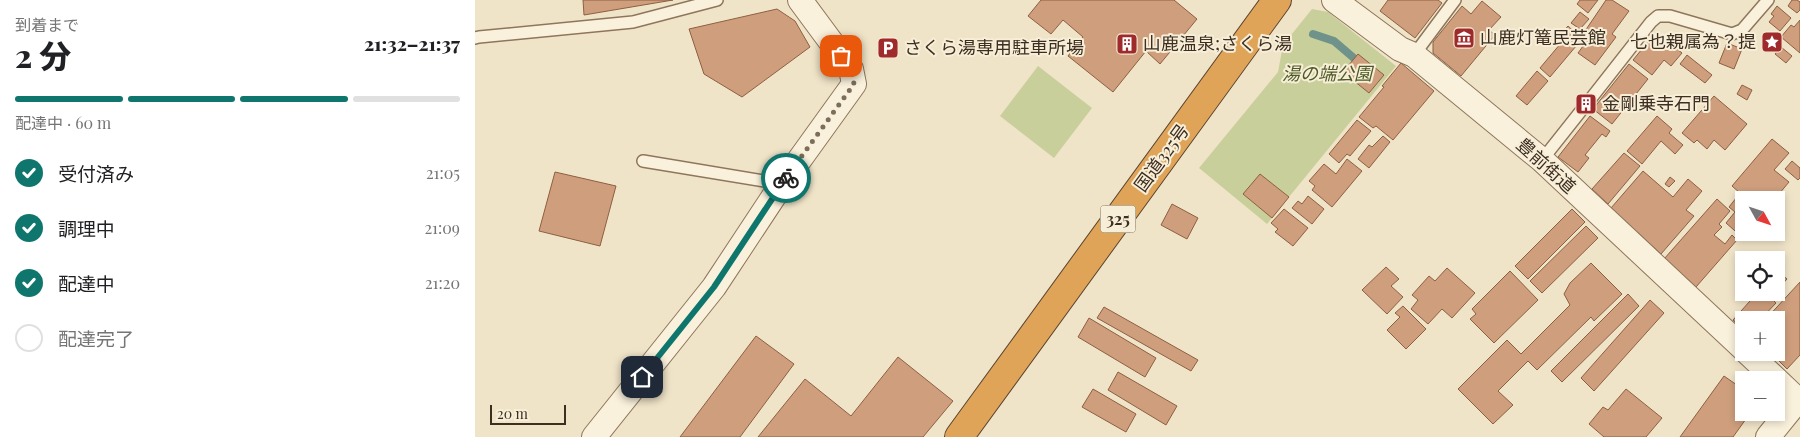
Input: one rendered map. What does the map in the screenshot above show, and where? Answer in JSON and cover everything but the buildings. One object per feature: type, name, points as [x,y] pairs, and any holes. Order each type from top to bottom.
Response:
[{"type":"highway","name":"国道325号","points":[[959,437],[1277,0]]},
{"type":"street","points":[[594,437],[714,287],[782,184],[854,84],[851,69],[800,0]]},
{"type":"street","name":"豊前街道","points":[[1334,0],[1400,49],[1414,55],[1542,160],[1735,341]]},
{"type":"street","points":[[1757,361],[1798,396],[1768,437]]},
{"type":"lane","points":[[475,38],[633,22],[717,0]]},
{"type":"lane","points":[[1414,55],[1455,0]]},
{"type":"lane","points":[[1542,160],[1651,22],[1658,16],[1670,16],[1732,34],[1742,30],[1768,0]]},
{"type":"lane","points":[[643,161],[782,184]]},
{"type":"green space","name":"湯の端公園","points":[[1312,9],[1328,12],[1396,66],[1267,224],[1199,168],[1278,72],[1283,45]]},
{"type":"green space","points":[[1038,66],[1092,108],[1054,158],[1000,116]]},
{"type":"waterway","points":[[1313,34],[1334,41],[1362,65]]},
{"type":"way so far","points":[[786,178],[854,84],[851,69],[841,56]]},
{"type":"place","name":"山鹿灯篭民芸館","points":[[1464,38]]},
{"type":"place","name":"七也親属為？提","points":[[1772,42]]},
{"type":"place","name":"山鹿温泉;さくら湯","points":[[1127,44]]},
{"type":"place","name":"さくら湯専用駐車所場","points":[[888,48]]},
{"type":"place","name":"金剛乗寺石門","points":[[1586,104]]},
{"type":"route","points":[[642,377],[714,287],[786,178]]}]
